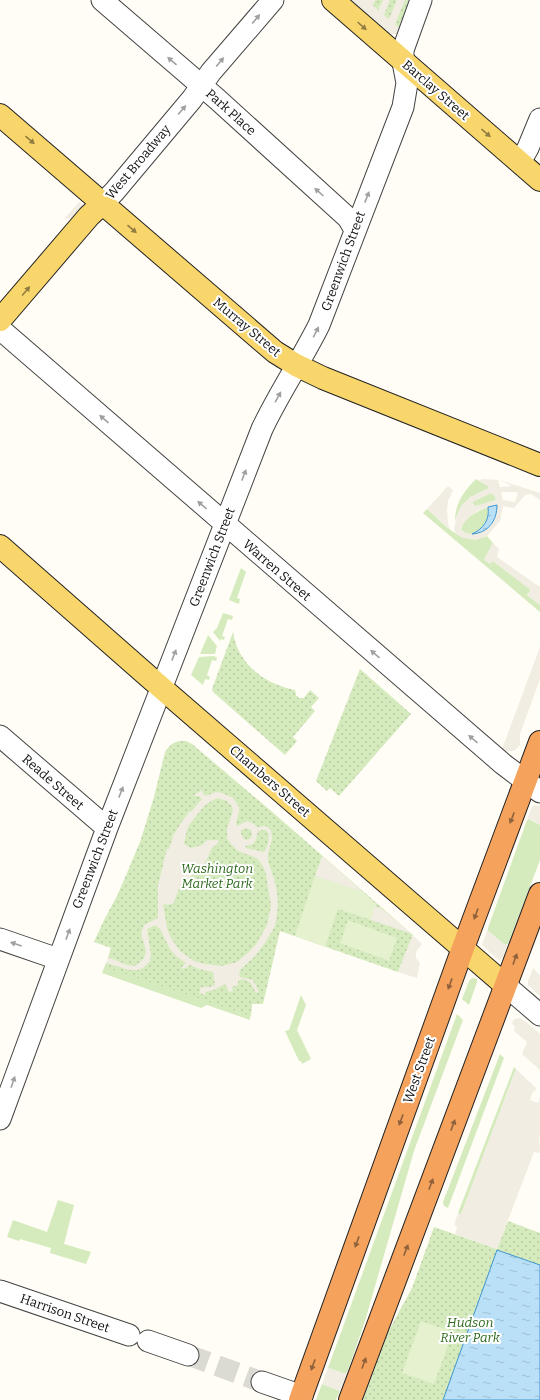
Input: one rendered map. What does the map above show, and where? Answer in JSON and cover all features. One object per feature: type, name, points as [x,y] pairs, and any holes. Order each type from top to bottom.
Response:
[{"type":"highway","name":"West Street","points":[[301,1398],[463,948],[533,787],[540,742]]},
{"type":"highway","points":[[350,1400],[540,894]]},
{"type":"main road","name":"Barclay Street","points":[[333,0],[540,180]]},
{"type":"main road","name":"Murray Street","points":[[0,115],[275,352],[296,365],[323,378],[540,465]]},
{"type":"main road","name":"West Broadway","points":[[0,320],[89,216],[103,204]]},
{"type":"main road","name":"Chambers Street","points":[[0,546],[161,688],[505,985]]},
{"type":"street","name":"Park Place","points":[[102,0],[202,86],[348,218],[355,230]]},
{"type":"street","name":"West Broadway","points":[[103,204],[202,86],[211,72],[273,0]]},
{"type":"street","name":"Greenwich Street","points":[[1,1113],[107,828],[262,429],[275,402],[296,365],[309,346],[319,325],[403,106],[407,83],[403,62],[404,44],[421,0]]},
{"type":"street","points":[[520,162],[528,148],[540,119]]},
{"type":"street","name":"Warren Street","points":[[0,329],[503,764],[533,787]]},
{"type":"street","name":"Reade Street","points":[[0,736],[107,828]]},
{"type":"street","points":[[0,939],[58,959]]},
{"type":"street","name":"Chambers Street","points":[[505,985],[540,1015]]},
{"type":"street","name":"Harrison Street","points":[[0,1290],[188,1355]]},
{"type":"street","points":[[262,1382],[301,1398]]},
{"type":"green space","points":[[351,0],[414,0],[404,28],[396,34],[388,32]]},
{"type":"green space","points":[[476,479],[488,486],[489,489],[468,500],[463,505],[455,521],[458,503]]},
{"type":"green space","points":[[491,493],[495,496],[496,500],[475,507],[472,502]]},
{"type":"green space","points":[[488,507],[487,520],[479,530],[472,534],[466,533],[461,529],[468,518]]},
{"type":"green space","points":[[427,509],[447,527],[461,536],[477,538],[487,536],[493,543],[484,560],[493,561],[531,590],[527,595],[540,605],[540,612],[423,513]]},
{"type":"green space","points":[[241,568],[246,572],[237,598],[240,599],[239,604],[229,600]]},
{"type":"green space","points":[[223,613],[233,616],[232,620],[228,619],[222,636],[225,637],[224,640],[221,639],[220,641],[213,632],[217,628]]},
{"type":"green space","points":[[233,632],[240,654],[254,671],[273,683],[295,690],[296,695],[299,698],[304,698],[310,690],[319,698],[311,707],[315,711],[293,737],[297,741],[285,755],[213,692],[212,689]]},
{"type":"green space","points":[[208,635],[217,646],[215,654],[200,654]]},
{"type":"green space","points":[[214,656],[217,658],[216,661],[212,660],[207,675],[210,677],[209,680],[205,679],[203,685],[191,675],[199,657]]},
{"type":"green space","points":[[360,669],[411,714],[339,796],[330,788],[327,791],[316,781]]},
{"type":"green space","name":"Washington Market Park","points":[[179,741],[186,741],[192,744],[413,935],[398,972],[280,931],[263,1004],[252,1004],[251,1016],[105,967],[111,948],[94,942],[118,894],[140,842],[154,797],[165,752],[171,745]]},
{"type":"green space","points":[[529,819],[540,825],[540,860],[508,944],[505,945],[488,931],[488,928],[527,820]]},
{"type":"green space","points":[[315,876],[363,892],[376,904],[371,920],[338,909],[325,947],[295,936]]},
{"type":"green space","points":[[348,920],[397,938],[389,961],[340,943]]},
{"type":"green space","points":[[106,963],[252,1004],[250,1020],[207,1005],[201,1008],[102,973]]},
{"type":"green space","points":[[472,978],[477,979],[477,982],[469,1005],[462,999],[469,981]]},
{"type":"green space","points":[[301,995],[306,1005],[297,1030],[311,1059],[302,1064],[301,1061],[299,1061],[285,1031],[289,1030]]},
{"type":"green space","points":[[457,1014],[463,1020],[414,1151],[365,1321],[348,1370],[346,1373],[343,1373],[328,1368]]},
{"type":"green space","points":[[500,1054],[504,1058],[448,1208],[444,1206],[443,1202]]},
{"type":"green space","points":[[514,1067],[516,1069],[461,1215],[458,1213]]},
{"type":"green space","points":[[58,1200],[74,1205],[64,1244],[91,1252],[86,1264],[50,1253],[51,1248],[20,1239],[19,1241],[7,1237],[13,1220],[47,1232]]},
{"type":"green space","name":"Hudson River Park","points":[[508,1221],[540,1233],[540,1400],[363,1400],[388,1332],[412,1288],[434,1227],[497,1249]]},
{"type":"green space","points":[[421,1321],[453,1332],[434,1384],[402,1373]]},
{"type":"green space","points":[[322,1384],[340,1391],[336,1400],[316,1400]]},
{"type":"shaded area","points":[[351,0],[375,0],[373,5],[378,10],[383,0],[390,0],[384,15],[389,19],[397,0],[405,0],[395,24],[400,29],[398,33],[392,34],[388,32]]},
{"type":"shaded area","points":[[79,202],[87,208],[77,218],[64,219]]},
{"type":"shaded area","points":[[479,480],[498,480],[500,487],[512,486],[499,480],[540,493],[540,500],[531,494],[525,495],[514,508],[503,506],[500,521],[487,536],[476,540],[463,538],[456,534],[454,529],[457,515],[461,506],[470,497],[489,488]],"holes":[[[501,492],[516,492],[518,494],[515,502],[503,500]],[[491,493],[495,496],[496,500],[475,506],[472,502]],[[488,507],[495,519],[491,526],[480,533],[469,534],[462,531],[461,529],[463,524],[477,511]]]},
{"type":"shaded area","points":[[448,486],[453,490],[448,501],[447,510],[450,529],[427,509]]},
{"type":"shaded area","points":[[493,543],[499,549],[497,557],[540,586],[540,605],[527,595],[531,590],[493,561],[490,564],[484,560]]},
{"type":"shaded area","points":[[540,647],[540,679],[520,734],[520,745],[514,751],[504,751],[502,749]]},
{"type":"shaded area","points":[[201,790],[205,796],[216,792],[222,793],[233,798],[239,807],[236,823],[237,826],[247,821],[257,827],[266,826],[271,830],[272,839],[268,854],[268,861],[277,892],[278,904],[276,921],[274,928],[265,943],[239,973],[240,977],[253,980],[259,992],[256,993],[251,983],[243,979],[238,981],[238,985],[232,987],[233,991],[229,992],[225,984],[214,990],[205,992],[206,995],[199,993],[201,987],[210,987],[215,985],[213,972],[199,969],[190,965],[184,969],[181,968],[186,963],[176,956],[170,949],[160,929],[155,925],[147,929],[151,955],[150,961],[143,968],[138,970],[129,970],[106,963],[108,957],[127,965],[135,966],[144,958],[146,951],[141,933],[144,925],[158,918],[158,885],[167,849],[169,849],[173,838],[172,837],[181,823],[202,799],[199,796],[193,796]],"holes":[[[218,798],[227,801],[231,805],[233,810],[227,829],[227,838],[238,851],[257,858],[263,866],[266,874],[271,906],[267,925],[257,943],[237,962],[222,966],[194,961],[180,951],[171,938],[167,928],[163,904],[168,905],[174,903],[180,886],[184,881],[201,869],[212,848],[219,842],[218,840],[207,840],[202,845],[191,848],[184,844],[187,829],[190,824],[204,806]],[[246,828],[251,830],[252,834],[251,838],[247,840],[244,839],[241,834],[241,830]],[[266,830],[269,834],[268,845],[264,852],[246,848],[245,846],[253,844],[256,840],[258,831]]]},
{"type":"shaded area","points":[[535,805],[540,806],[540,825],[531,819],[527,820],[532,807]]},
{"type":"shaded area","points":[[322,856],[329,862],[363,892],[315,876]]},
{"type":"shaded area","points":[[375,906],[382,909],[412,934],[371,920]]},
{"type":"shaded area","points":[[488,928],[488,931],[504,944],[508,944],[503,957],[500,960],[482,945]]},
{"type":"shaded area","points":[[413,935],[422,944],[416,952],[416,958],[420,963],[417,978],[398,972]]},
{"type":"shaded area","points":[[534,966],[534,969],[540,975],[540,996],[528,985],[528,981]]},
{"type":"shaded area","points":[[519,1018],[525,1021],[540,1034],[540,1070],[522,1054],[527,1042],[514,1031],[515,1026],[512,1024],[514,1019]]},
{"type":"shaded area","points":[[516,1069],[536,1088],[535,1092],[533,1091],[530,1100],[538,1103],[540,1097],[540,1151],[539,1153],[534,1152],[497,1249],[455,1234],[457,1226],[454,1225],[458,1213],[461,1214]]},
{"type":"shaded area","points":[[328,1368],[343,1373],[346,1373],[348,1370],[340,1391],[322,1384]]},
{"type":"water","points":[[497,505],[497,511],[493,521],[487,529],[472,534],[485,524],[488,516],[488,507]]},
{"type":"water","points":[[497,1250],[540,1265],[540,1400],[443,1400]]},
{"type":"tunnel","points":[[188,1355],[262,1382]]}]
